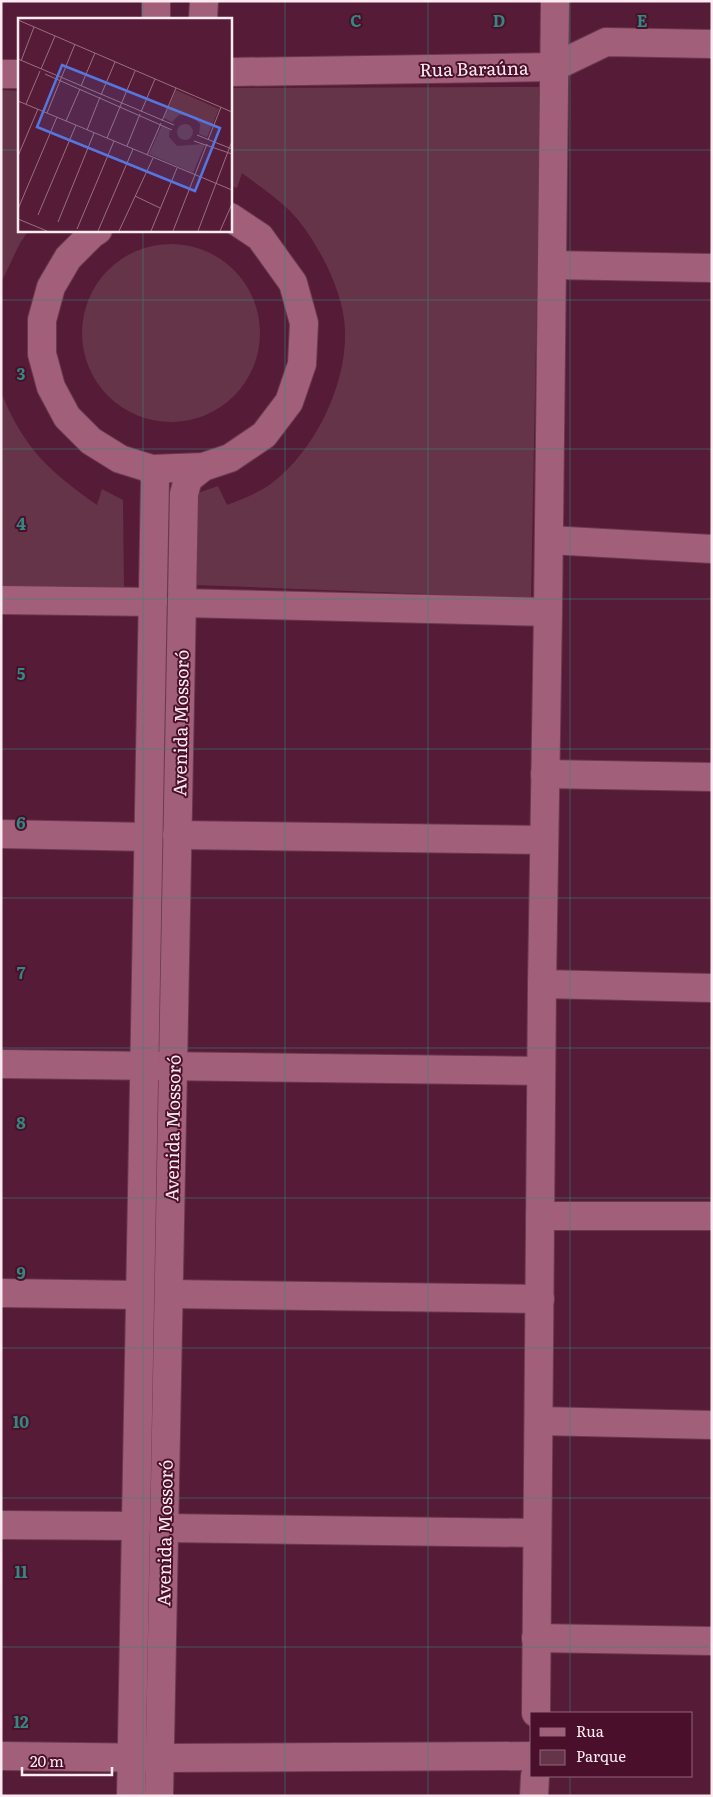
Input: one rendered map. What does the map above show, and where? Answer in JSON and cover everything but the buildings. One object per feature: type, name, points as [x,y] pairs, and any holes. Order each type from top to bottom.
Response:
[{"type":"street","points":[[156,1],[156,18]]},
{"type":"street","points":[[203,18],[204,1]]},
{"type":"street","points":[[536,1712],[541,1071],[555,1]]},
{"type":"street","name":"Rua Baraúna","points":[[231,72],[554,67],[606,42],[712,44]]},
{"type":"street","points":[[1,74],[18,74]]},
{"type":"street","points":[[96,231],[68,258],[51,287],[42,320],[42,354],[51,387],[67,417],[91,441],[120,459],[152,469],[203,467],[230,458],[264,435],[289,402],[302,364],[304,323],[293,283],[260,237],[231,218]]},
{"type":"street","points":[[552,265],[712,268]]},
{"type":"street","name":"Avenida Mossoró","points":[[159,1796],[184,494],[188,479],[203,467]]},
{"type":"street","points":[[131,1796],[155,480],[152,469]]},
{"type":"street","points":[[549,540],[712,550]]},
{"type":"street","points":[[1,600],[153,602]]},
{"type":"street","points":[[182,603],[548,612]]},
{"type":"street","points":[[545,774],[712,776]]},
{"type":"street","points":[[1,834],[148,837]]},
{"type":"street","points":[[178,835],[544,840]]},
{"type":"street","points":[[542,984],[712,988]]},
{"type":"street","points":[[1,1064],[541,1071]]},
{"type":"street","points":[[540,1216],[712,1216]]},
{"type":"street","points":[[1,1293],[140,1295]]},
{"type":"street","points":[[169,1294],[540,1298]]},
{"type":"street","points":[[539,1421],[712,1425]]},
{"type":"street","points":[[1,1525],[136,1526]]},
{"type":"street","points":[[164,1528],[537,1533]]},
{"type":"street","points":[[536,1638],[712,1641]]},
{"type":"street","points":[[1,1756],[160,1758],[530,1756]]},
{"type":"street","points":[[534,1796],[535,1777]]},
{"type":"green space","points":[[541,87],[531,598],[196,585],[195,494],[218,486],[227,505],[262,490],[288,469],[315,435],[325,415],[334,394],[344,351],[345,330],[341,303],[325,261],[310,236],[289,210],[242,173],[237,188],[231,185],[231,88]]},
{"type":"green space","points":[[1,90],[18,91],[18,231],[28,231],[20,243],[1,283]]},
{"type":"green space","points":[[162,244],[180,244],[197,247],[213,254],[228,264],[240,276],[250,291],[257,307],[260,333],[259,350],[254,367],[240,390],[228,402],[213,412],[197,419],[180,422],[162,422],[145,419],[129,412],[114,402],[102,390],[92,375],[85,359],[82,342],[82,324],[85,307],[92,291],[102,276],[114,264],[129,254],[145,247]]},
{"type":"green space","points":[[1,392],[19,429],[29,444],[65,481],[97,505],[102,489],[123,500],[124,590],[1,588]]}]
